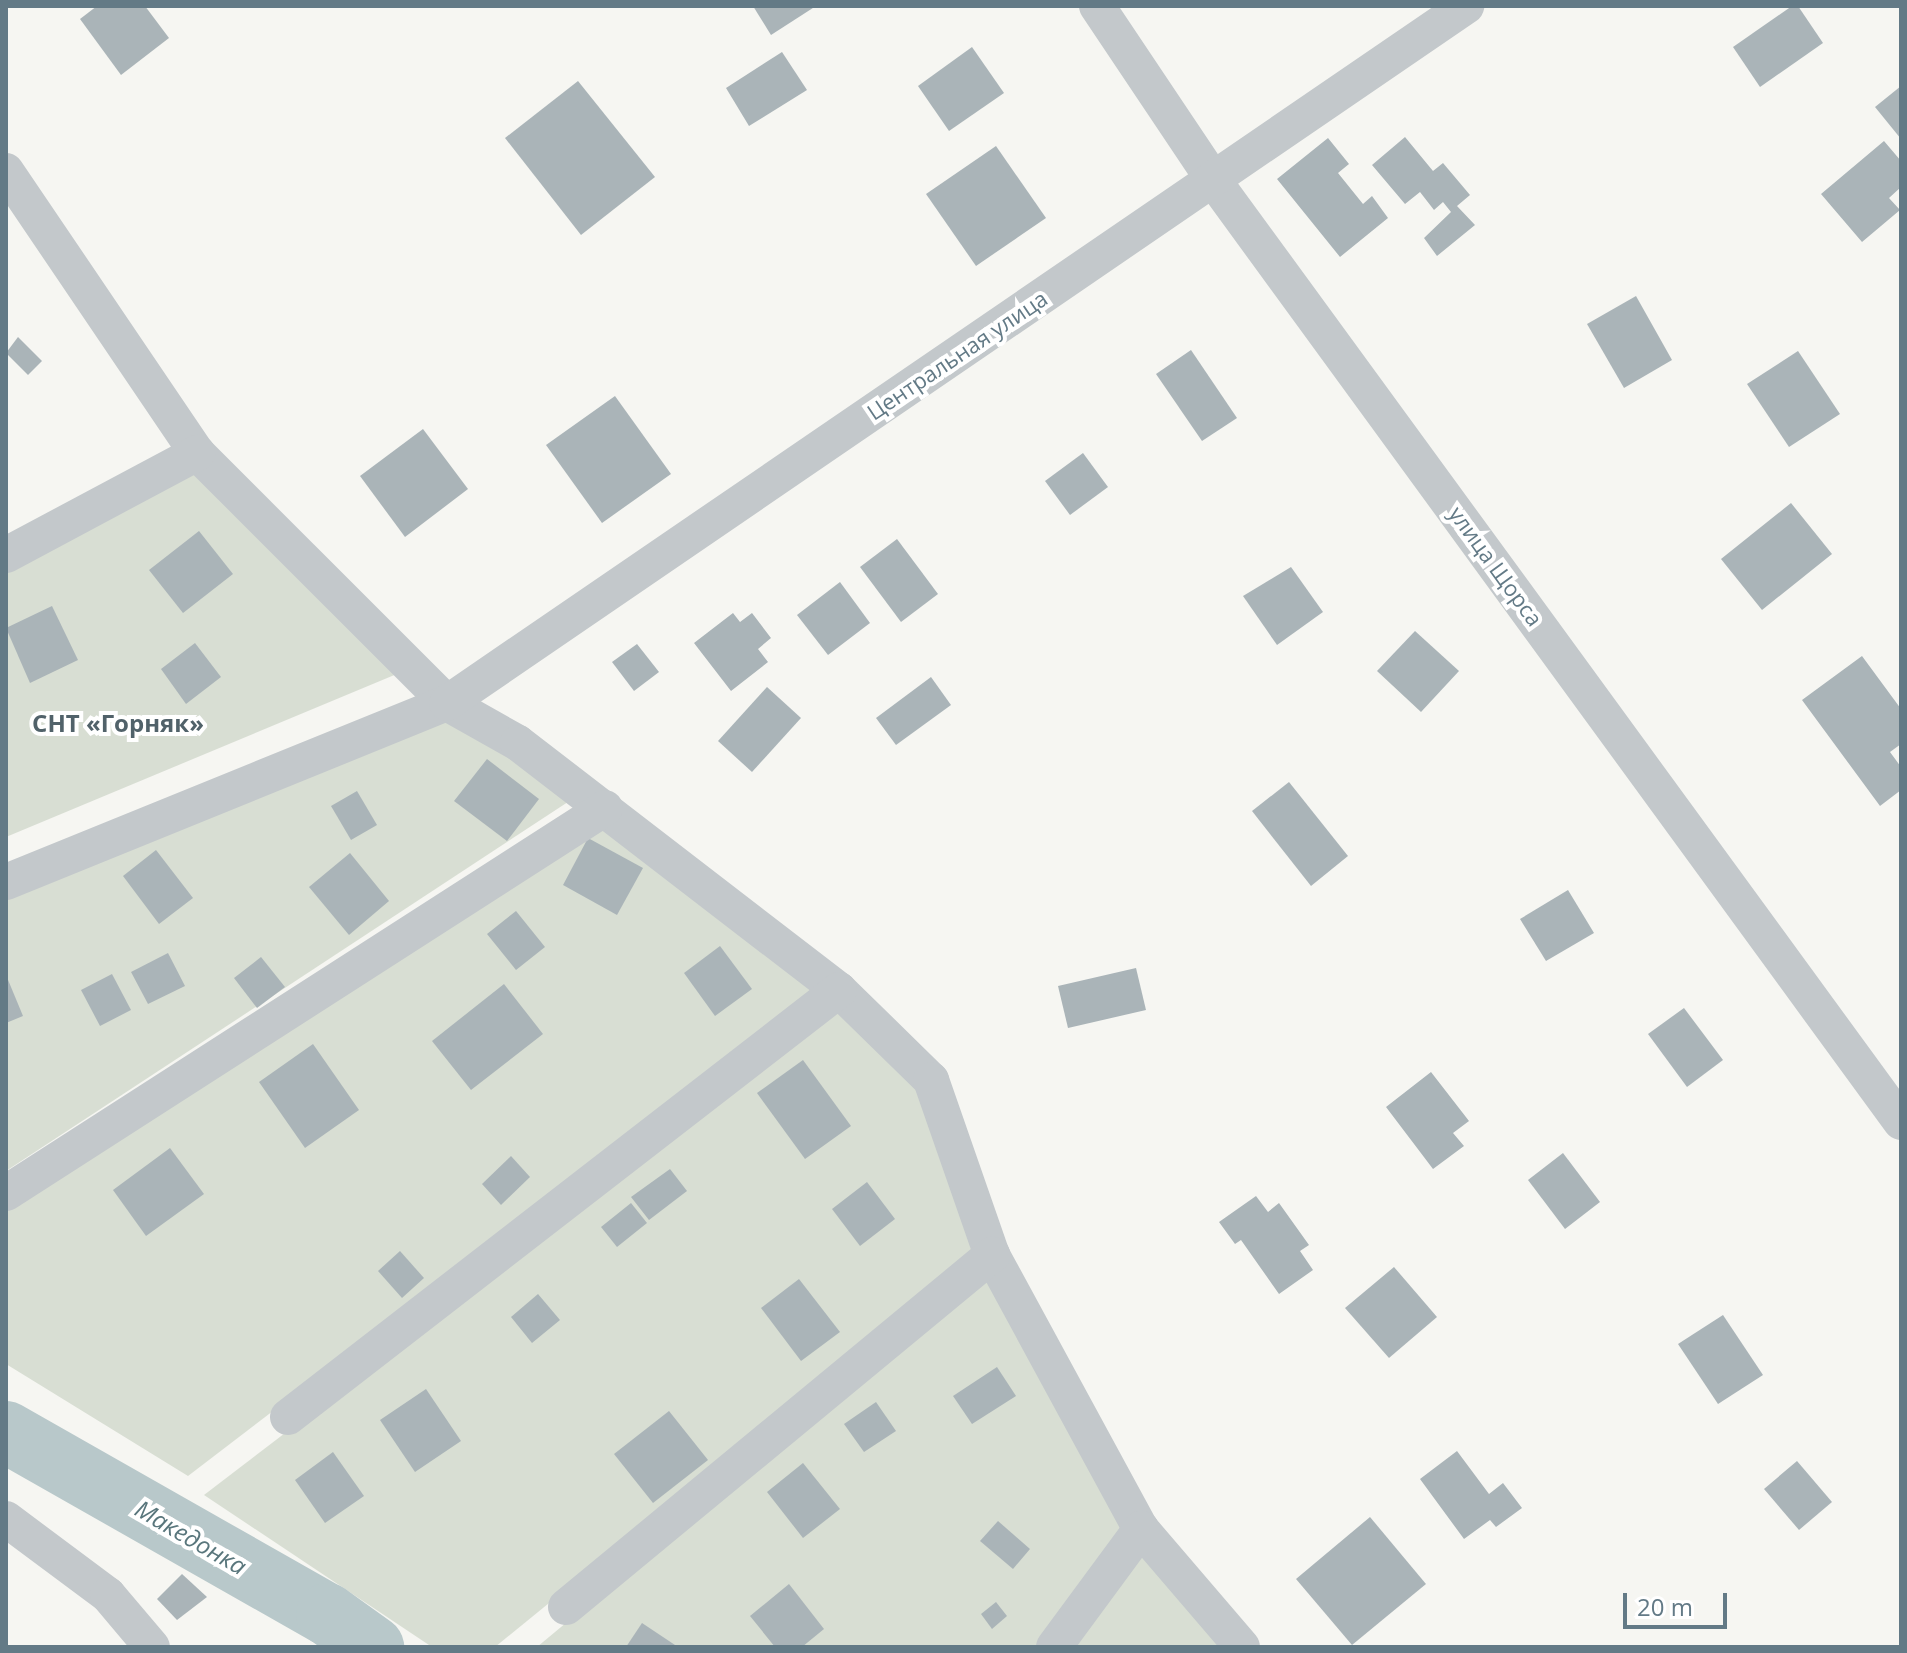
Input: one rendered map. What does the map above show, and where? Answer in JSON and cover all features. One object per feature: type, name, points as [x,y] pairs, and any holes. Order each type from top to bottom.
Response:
[{"type":"street","name":"улица Щорса","points":[[1097,6],[1214,181],[1901,1122]]},
{"type":"street","name":"Центральная улица","points":[[6,882],[447,703],[1466,6]]},
{"type":"street","points":[[6,171],[197,453],[447,703],[518,743],[839,990],[931,1080],[992,1255],[1141,1529],[1242,1647]]},
{"type":"street","points":[[6,555],[197,453]]},
{"type":"street","points":[[6,1193],[605,808]]},
{"type":"street","points":[[288,1417],[839,990]]},
{"type":"street","points":[[566,1607],[992,1255]]},
{"type":"street","points":[[6,1519],[108,1595],[152,1647]]},
{"type":"street","points":[[1054,1647],[1141,1529]]},
{"type":"shaded area","points":[[181,450],[404,671],[6,837],[6,545]]},
{"type":"shaded area","points":[[428,692],[574,798],[6,1171],[6,867]]},
{"type":"shaded area","points":[[593,820],[822,991],[188,1476],[6,1364],[6,1204]]},
{"type":"shaded area","points":[[840,1009],[920,1088],[980,1252],[495,1647],[432,1647],[204,1495]]},
{"type":"shaded area","points":[[989,1271],[1128,1527],[1040,1647],[537,1647]]},
{"type":"shaded area","points":[[1142,1546],[1227,1647],[1070,1647]]},
{"type":"building","points":[[97,6],[145,6],[169,38],[121,75],[80,19]]},
{"type":"building","points":[[753,6],[816,6],[771,35]]},
{"type":"building","points":[[1792,6],[1798,6],[1823,43],[1760,87],[1733,47]]},
{"type":"building","points":[[972,47],[1004,93],[949,131],[918,86]]},
{"type":"building","points":[[782,52],[807,90],[749,126],[726,88]]},
{"type":"building","points":[[578,81],[655,177],[581,235],[505,138]]},
{"type":"building","points":[[1901,86],[1901,139],[1875,107]]},
{"type":"building","points":[[1405,137],[1433,171],[1443,163],[1470,195],[1457,206],[1475,225],[1437,256],[1424,238],[1451,212],[1443,202],[1434,210],[1420,192],[1405,204],[1372,165]]},
{"type":"building","points":[[1328,138],[1349,164],[1338,173],[1363,204],[1372,196],[1388,218],[1340,257],[1277,179]]},
{"type":"building","points":[[1884,141],[1901,161],[1901,187],[1889,198],[1900,210],[1862,242],[1821,194]]},
{"type":"building","points":[[996,146],[1046,218],[976,266],[926,194]]},
{"type":"building","points":[[1636,296],[1672,360],[1624,388],[1587,324]]},
{"type":"building","points":[[18,337],[42,361],[28,375],[6,353]]},
{"type":"building","points":[[1191,350],[1237,418],[1202,441],[1156,374]]},
{"type":"building","points":[[1798,351],[1840,414],[1789,447],[1747,384]]},
{"type":"building","points":[[615,396],[671,474],[602,523],[546,445]]},
{"type":"building","points":[[423,429],[468,489],[405,537],[360,476]]},
{"type":"building","points":[[1083,453],[1108,487],[1070,515],[1045,481]]},
{"type":"building","points":[[1791,503],[1832,554],[1762,610],[1721,559]]},
{"type":"building","points":[[199,531],[233,574],[183,613],[149,570]]},
{"type":"building","points":[[897,539],[938,594],[901,622],[860,567]]},
{"type":"building","points":[[1291,567],[1323,612],[1277,645],[1243,596]]},
{"type":"building","points":[[840,582],[870,623],[828,655],[797,615]]},
{"type":"building","points":[[52,606],[78,660],[30,683],[6,628]]},
{"type":"building","points":[[733,613],[740,622],[752,613],[771,638],[758,649],[768,662],[731,691],[694,643]]},
{"type":"building","points":[[1415,631],[1459,671],[1421,712],[1377,671]]},
{"type":"building","points":[[195,643],[221,677],[186,704],[161,669]]},
{"type":"building","points":[[637,644],[659,672],[634,691],[612,662]]},
{"type":"building","points":[[1862,656],[1901,709],[1901,744],[1890,752],[1901,767],[1901,790],[1880,806],[1802,700]]},
{"type":"building","points":[[931,677],[951,705],[896,745],[876,718]]},
{"type":"building","points":[[767,687],[801,718],[752,772],[718,741]]},
{"type":"building","points":[[487,759],[539,799],[507,841],[454,801]]},
{"type":"building","points":[[1289,782],[1348,856],[1311,886],[1252,811]]},
{"type":"building","points":[[357,791],[377,825],[351,840],[331,806]]},
{"type":"building","points":[[588,838],[643,868],[617,915],[563,885]]},
{"type":"building","points":[[156,850],[193,898],[159,924],[123,876]]},
{"type":"building","points":[[350,853],[389,901],[349,935],[309,887]]},
{"type":"building","points":[[1568,890],[1594,933],[1546,961],[1520,919]]},
{"type":"building","points":[[516,911],[545,947],[516,970],[487,934]]},
{"type":"building","points":[[720,946],[752,989],[715,1016],[684,973]]},
{"type":"building","points":[[168,953],[185,986],[148,1004],[131,972]]},
{"type":"building","points":[[261,957],[285,987],[257,1008],[234,978]]},
{"type":"building","points":[[1136,968],[1146,1010],[1068,1028],[1058,986]]},
{"type":"building","points":[[112,974],[131,1010],[100,1026],[81,990]]},
{"type":"building","points":[[6,975],[23,1016],[6,1023]]},
{"type":"building","points":[[504,984],[543,1034],[471,1090],[432,1041]]},
{"type":"building","points":[[1684,1008],[1723,1060],[1687,1087],[1648,1034]]},
{"type":"building","points":[[313,1044],[359,1110],[305,1148],[259,1082]]},
{"type":"building","points":[[803,1060],[851,1126],[805,1159],[757,1093]]},
{"type":"building","points":[[1431,1072],[1469,1121],[1453,1133],[1464,1146],[1433,1169],[1386,1107]]},
{"type":"building","points":[[170,1148],[204,1194],[146,1236],[113,1190]]},
{"type":"building","points":[[1563,1153],[1600,1202],[1565,1229],[1528,1180]]},
{"type":"building","points":[[511,1156],[530,1177],[501,1205],[482,1184]]},
{"type":"building","points":[[670,1169],[687,1191],[649,1220],[631,1197]]},
{"type":"building","points":[[867,1182],[895,1219],[860,1246],[832,1209]]},
{"type":"building","points":[[1256,1196],[1268,1212],[1279,1203],[1309,1245],[1300,1251],[1313,1270],[1279,1294],[1241,1240],[1235,1244],[1219,1222]]},
{"type":"building","points":[[631,1203],[647,1223],[617,1247],[601,1227]]},
{"type":"building","points":[[400,1251],[424,1278],[402,1298],[378,1271]]},
{"type":"building","points":[[1394,1267],[1437,1317],[1389,1358],[1345,1308]]},
{"type":"building","points":[[799,1279],[840,1332],[801,1361],[761,1308]]},
{"type":"building","points":[[538,1294],[560,1320],[532,1343],[511,1317]]},
{"type":"building","points":[[1723,1315],[1763,1375],[1718,1404],[1678,1344]]},
{"type":"building","points":[[997,1367],[1016,1396],[972,1424],[953,1396]]},
{"type":"building","points":[[426,1389],[461,1441],[415,1472],[380,1420]]},
{"type":"building","points":[[876,1402],[896,1431],[864,1452],[844,1424]]},
{"type":"building","points":[[669,1411],[708,1460],[653,1503],[614,1454]]},
{"type":"building","points":[[1457,1451],[1489,1494],[1503,1483],[1522,1508],[1496,1527],[1490,1520],[1464,1539],[1420,1479]]},
{"type":"building","points":[[333,1452],[364,1496],[325,1523],[295,1480]]},
{"type":"building","points":[[1797,1461],[1832,1502],[1799,1530],[1764,1489]]},
{"type":"building","points":[[803,1463],[840,1509],[803,1538],[767,1492]]},
{"type":"building","points":[[1370,1517],[1426,1584],[1352,1645],[1296,1579]]},
{"type":"building","points":[[998,1521],[1030,1549],[1013,1569],[980,1541]]},
{"type":"building","points":[[182,1574],[207,1597],[177,1620],[157,1599]]},
{"type":"building","points":[[789,1584],[824,1629],[802,1647],[775,1647],[750,1616]]},
{"type":"building","points":[[996,1602],[1007,1616],[992,1629],[981,1614]]},
{"type":"building","points":[[642,1623],[678,1647],[626,1647]]},
{"type":"waterway","name":"Македонка","points":[[6,1432],[327,1614],[373,1647]]},
{"type":"district","name":"СНТ «Горняк»","points":[[118,723]]}]
